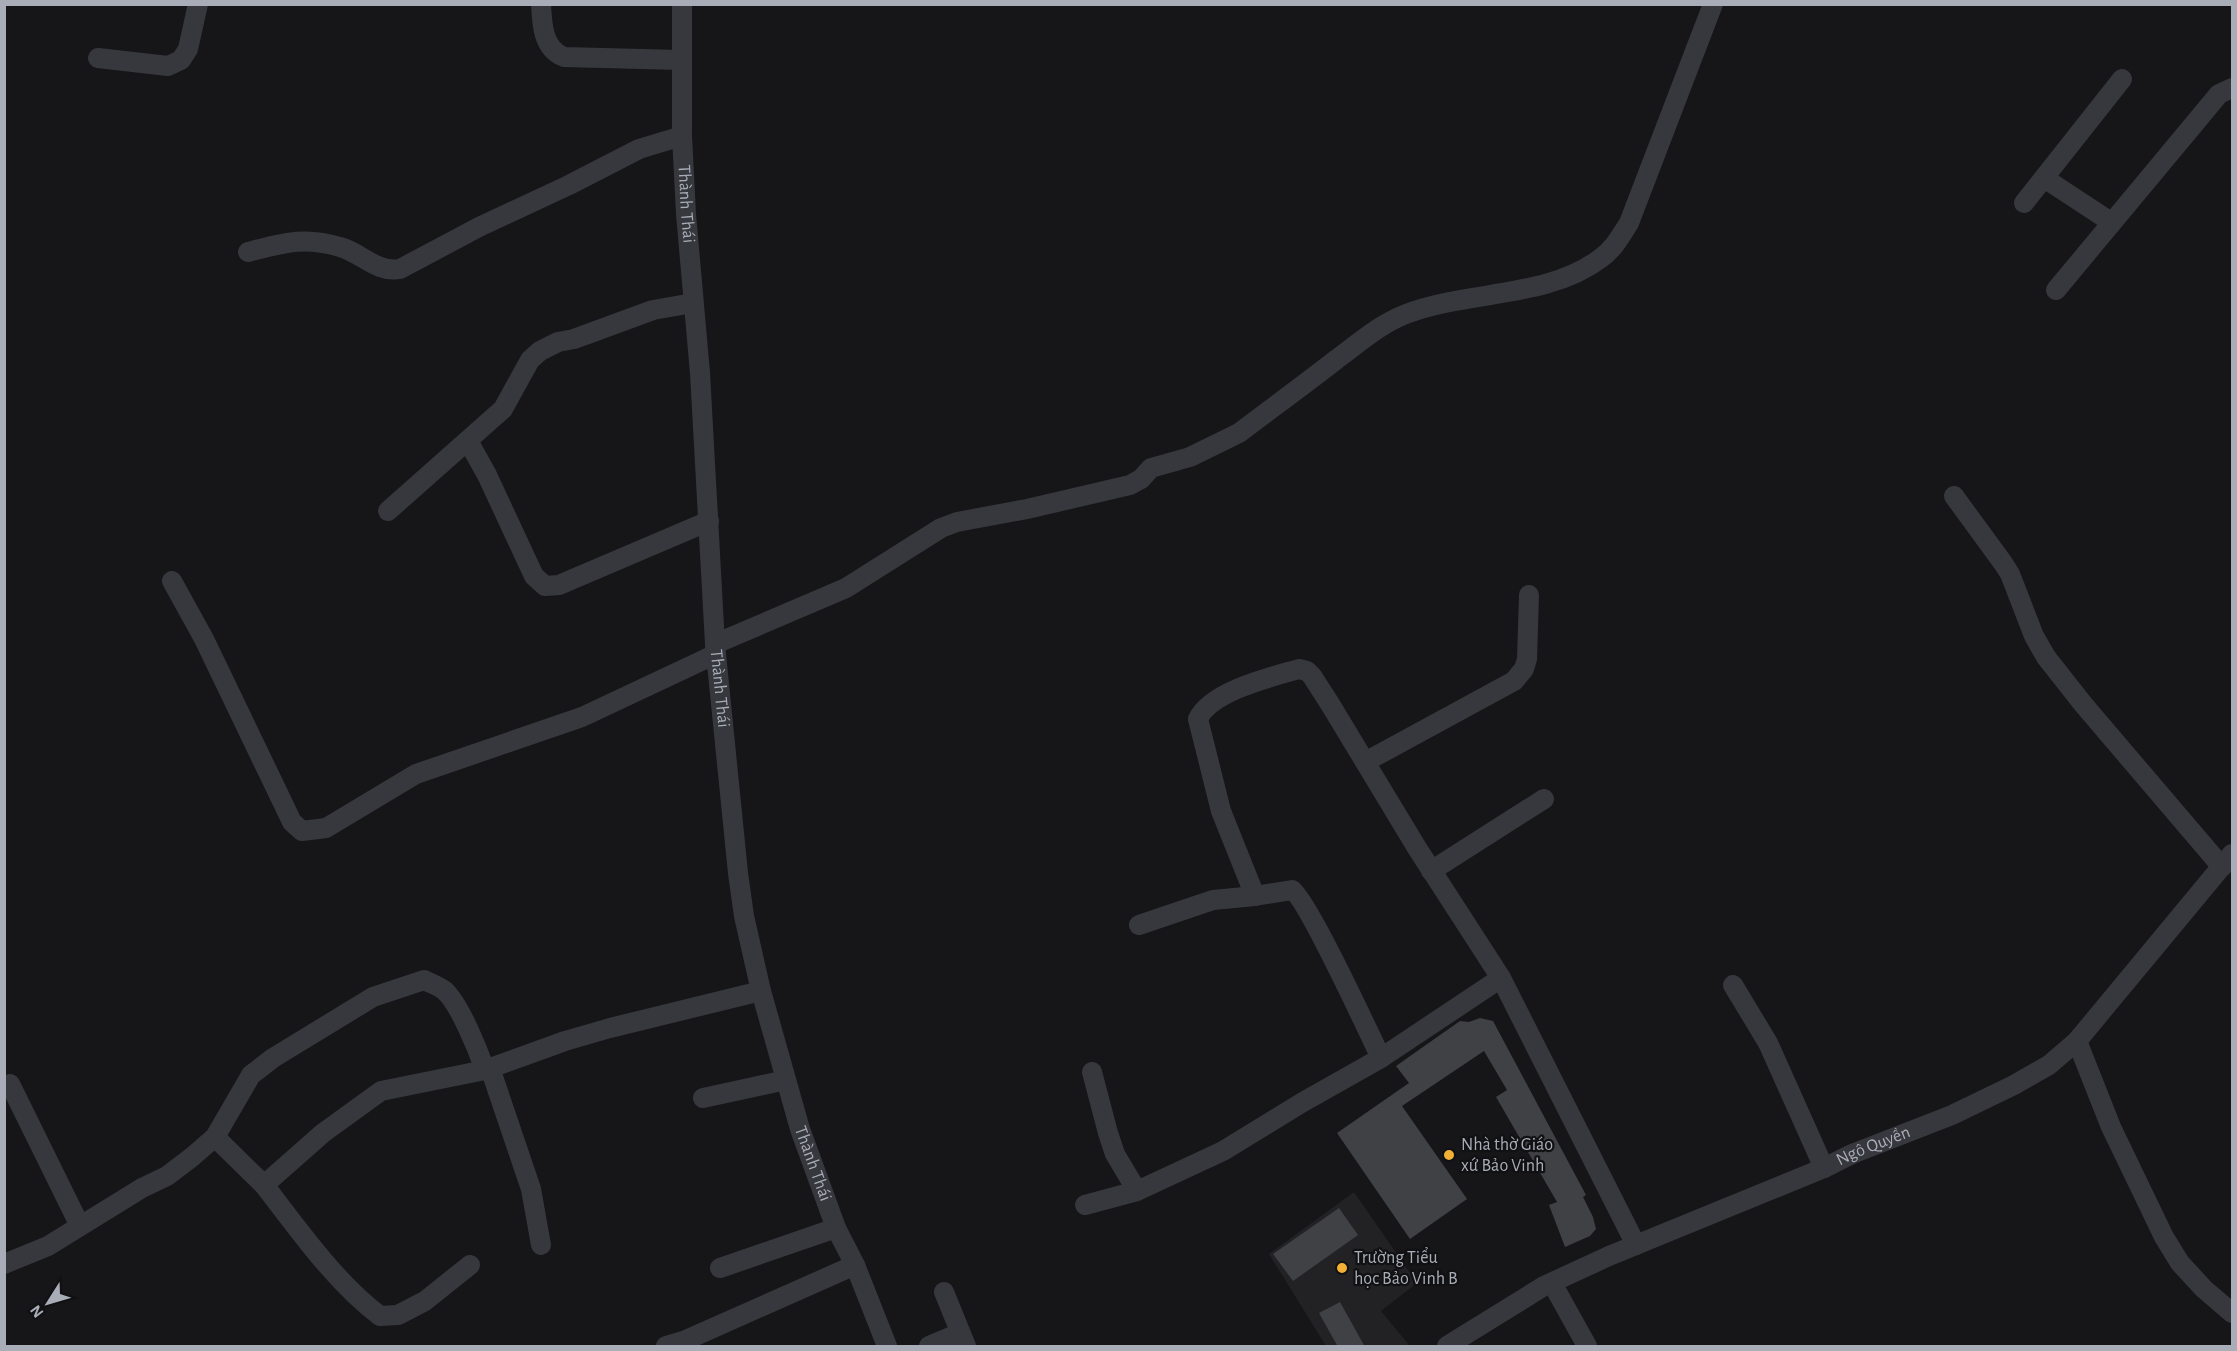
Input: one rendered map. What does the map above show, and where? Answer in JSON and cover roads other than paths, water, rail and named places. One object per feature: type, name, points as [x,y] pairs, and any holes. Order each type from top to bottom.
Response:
[{"type":"street","points":[[98,58],[168,66],[181,60],[189,49],[198,4]]},
{"type":"street","points":[[540,4],[548,45],[556,54],[564,57],[681,60]]},
{"type":"street","name":"Thành Thái","points":[[682,4],[682,136],[700,373],[716,649],[744,916],[761,991],[800,1129],[836,1228],[855,1265],[887,1347]]},
{"type":"street","points":[[172,581],[204,639],[292,822],[302,831],[326,828],[416,774],[582,717],[716,649],[846,588],[941,528],[957,522],[1027,509],[1131,485],[1142,479],[1151,468],[1190,457],[1219,444],[1239,433],[1371,333],[1406,314],[1485,295],[1542,285],[1568,277],[1602,258],[1616,244],[1629,223],[1713,4]]},
{"type":"street","points":[[2024,203],[2122,79]]},
{"type":"street","points":[[2056,290],[2219,94],[2232,88]]},
{"type":"street","points":[[248,252],[297,240],[323,242],[344,248],[375,266],[389,271],[400,269],[479,227],[639,149],[682,136]]},
{"type":"street","points":[[2043,178],[2111,222]]},
{"type":"street","points":[[388,511],[503,409],[530,360],[540,351],[558,342],[573,339],[653,310],[693,303]]},
{"type":"street","points":[[468,441],[487,475],[534,576],[545,586],[559,585],[709,521]]},
{"type":"street","points":[[1954,496],[2003,562],[2034,636],[2046,657],[2091,713],[2227,860]]},
{"type":"street","points":[[1365,762],[1514,681],[1524,669],[1527,659],[1529,595]]},
{"type":"street","points":[[1255,896],[1221,811],[1200,734],[1198,718],[1205,706],[1244,685],[1299,669],[1312,676],[1431,871],[1501,978],[1636,1245]]},
{"type":"street","points":[[1431,871],[1544,799]]},
{"type":"street","name":"Ngô Quyền","points":[[1447,1347],[1552,1282],[1824,1168],[1852,1154],[1952,1115],[2049,1065],[2077,1041],[2227,860]]},
{"type":"street","points":[[1139,925],[1213,900],[1286,890],[1297,893],[1381,1058]]},
{"type":"street","points":[[1085,1205],[1137,1191],[1223,1151],[1303,1101],[1381,1058],[1501,978]]},
{"type":"street","points":[[4,1264],[48,1246],[142,1188],[167,1176],[215,1137],[228,1118],[245,1083],[251,1075],[273,1058],[373,997],[424,980],[445,991],[488,1069],[531,1189],[542,1245]]},
{"type":"street","points":[[1733,985],[1768,1043],[1824,1168]]},
{"type":"street","points":[[264,1185],[323,1133],[381,1091],[488,1069],[565,1041],[610,1028],[761,991]]},
{"type":"street","points":[[2077,1041],[2111,1127],[2164,1237],[2180,1263],[2232,1312]]},
{"type":"street","points":[[1092,1072],[1112,1144],[1137,1191]]},
{"type":"street","points":[[703,1098],[786,1080]]},
{"type":"street","points":[[10,1084],[80,1226]]},
{"type":"street","points":[[215,1137],[264,1185],[297,1228],[360,1301],[380,1316],[398,1315],[424,1301],[470,1265]]},
{"type":"street","points":[[720,1268],[836,1228]]},
{"type":"street","points":[[666,1347],[855,1265]]},
{"type":"street","points":[[1552,1282],[1587,1347]]},
{"type":"street","points":[[929,1347],[963,1340],[944,1292]]},
{"type":"place","name":"Nhà thờ Giáo xứ Bảo Vinh","points":[[1449,1155]]},
{"type":"place","name":"Trường Tiểu học Bảo Vinh B","points":[[1342,1268]]}]
